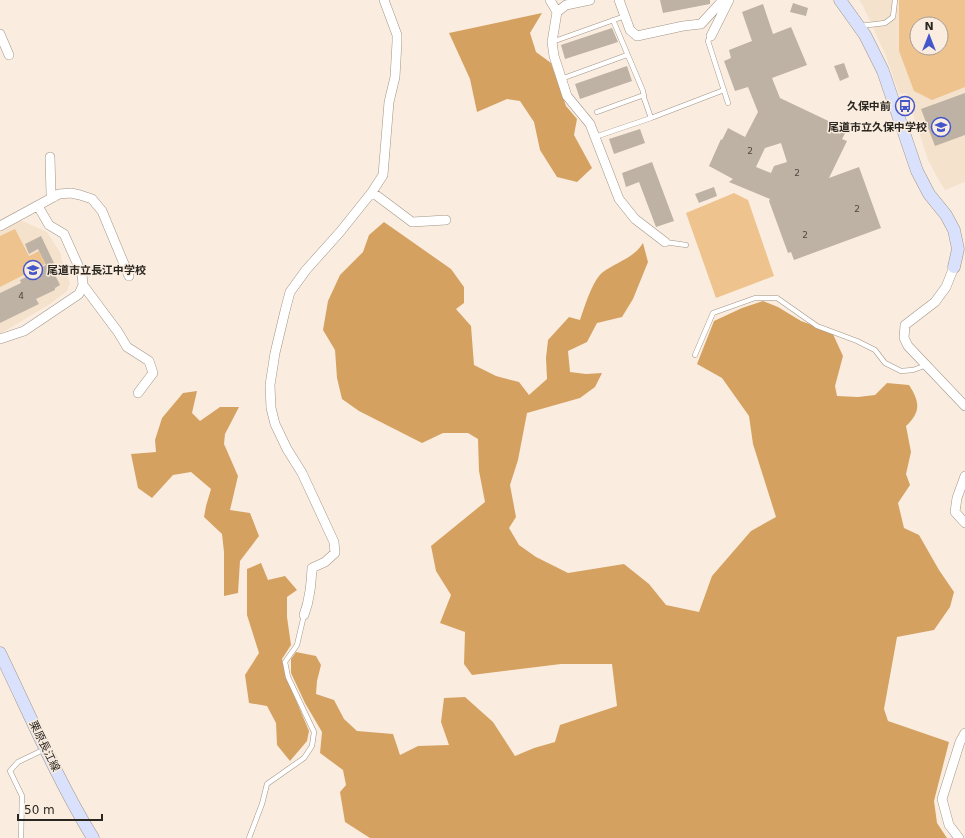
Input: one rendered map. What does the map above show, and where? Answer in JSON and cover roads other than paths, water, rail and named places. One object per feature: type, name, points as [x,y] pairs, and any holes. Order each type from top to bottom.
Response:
[{"type":"street","points":[[304,615],[308,604],[312,568],[325,562],[335,553],[334,542],[302,473],[287,449],[275,424],[271,408],[270,385],[274,353],[290,292],[306,270],[340,232],[372,192],[382,175],[389,102],[396,70],[397,35],[384,0]]},
{"type":"street","points":[[550,0],[557,12],[552,42],[554,56],[567,96],[590,124],[619,199],[635,219],[665,242]]},
{"type":"street","points":[[557,12],[566,5],[590,0]]},
{"type":"street","points":[[619,0],[630,30],[637,36],[683,26],[700,24],[723,0]]},
{"type":"street","points":[[711,36],[729,0]]},
{"type":"street","points":[[840,0],[865,35],[883,71],[917,171],[929,194],[946,215],[954,230],[958,248],[954,267],[946,287],[935,302],[906,325],[904,338],[908,346],[965,406]]},
{"type":"street","points":[[0,34],[9,55]]},
{"type":"street","points":[[50,158],[52,194],[54,197]]},
{"type":"street","points":[[372,192],[412,222],[446,220]]},
{"type":"street","points":[[0,226],[59,194],[70,193],[92,199],[102,211],[129,276]]},
{"type":"street","points":[[0,339],[24,331],[79,294],[83,285],[82,274],[64,234],[50,225],[38,206]]},
{"type":"street","points":[[83,285],[118,332],[127,347],[148,361],[153,373],[138,393]]},
{"type":"street","points":[[965,476],[957,498],[955,512],[965,523]]},
{"type":"street","name":"栗原長江線","points":[[0,653],[80,816],[94,838]]},
{"type":"street","points":[[959,838],[949,825],[942,799],[960,742],[965,733]]},
{"type":"lane","points":[[859,26],[885,23],[894,17],[895,0]]},
{"type":"lane","points":[[552,42],[625,16]]},
{"type":"lane","points":[[613,20],[643,91],[651,118]]},
{"type":"lane","points":[[711,36],[708,40],[728,103]]},
{"type":"lane","points":[[561,79],[627,55]]},
{"type":"lane","points":[[596,138],[724,90]]},
{"type":"lane","points":[[597,112],[644,95]]},
{"type":"lane","points":[[665,242],[686,245]]},
{"type":"lane","points":[[695,355],[712,313],[755,298],[777,298],[817,326],[857,341],[875,350],[885,363],[901,371],[926,366]]},
{"type":"lane","points":[[250,838],[262,804],[267,784],[304,758],[312,746],[314,732],[288,677],[285,662],[297,645],[304,615]]},
{"type":"lane","points":[[21,838],[22,796],[10,772],[18,762],[46,748]]},
{"type":"place","name":"久保中前","points":[[905,106]]},
{"type":"place","name":"尾道市立久保中学校","points":[[941,127]]},
{"type":"place","name":"尾道市立長江中学校","points":[[33,270]]}]
